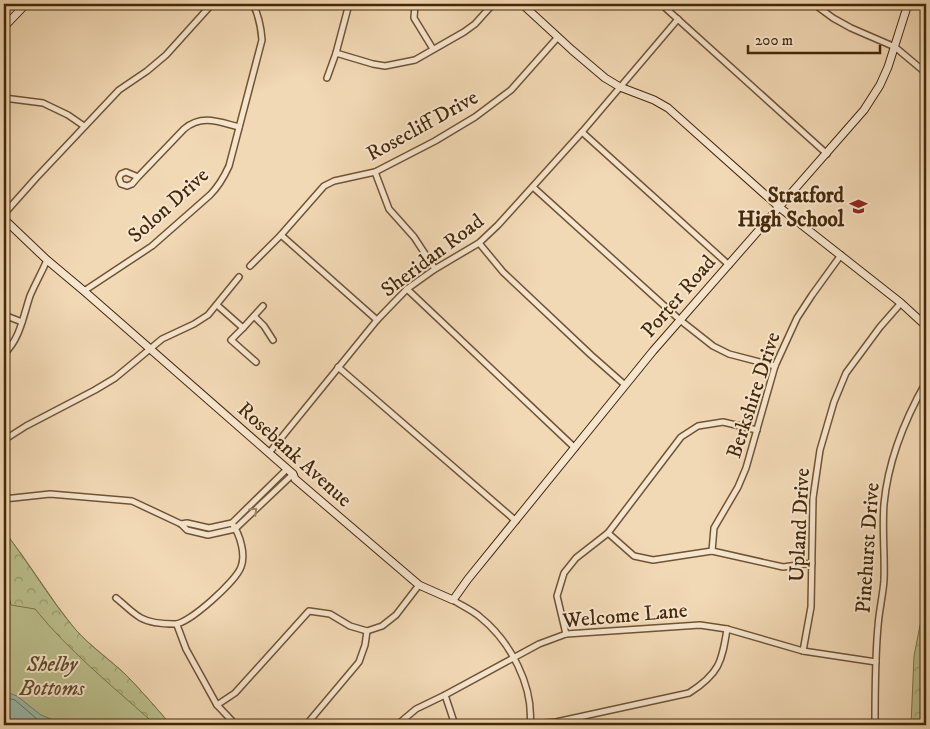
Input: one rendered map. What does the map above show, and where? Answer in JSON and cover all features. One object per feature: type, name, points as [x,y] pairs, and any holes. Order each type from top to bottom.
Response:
[{"type":"street","points":[[4,25],[26,4]]},
{"type":"street","points":[[4,214],[119,90],[166,55],[212,4]]},
{"type":"street","name":"Solon Drive","points":[[84,291],[152,246],[203,202],[216,189],[224,177],[229,166],[262,40],[258,14],[253,4]]},
{"type":"street","points":[[327,78],[336,53],[349,4]]},
{"type":"street","points":[[415,4],[414,18],[433,48]]},
{"type":"street","points":[[336,53],[385,66],[415,60],[464,32],[475,24],[493,4]]},
{"type":"street","points":[[522,4],[593,68],[620,87],[654,100],[668,108],[779,207],[902,303],[926,326]]},
{"type":"street","points":[[660,4],[827,154]]},
{"type":"street","points":[[814,4],[851,28],[895,47],[926,73]]},
{"type":"street","name":"Porter Road","points":[[453,600],[625,385],[864,110],[886,73],[908,4]]},
{"type":"street","name":"Sheridan Road","points":[[268,453],[377,320],[407,289],[435,269],[479,243],[498,225],[582,132],[678,19]]},
{"type":"street","name":"Rosecliff Drive","points":[[250,266],[281,235],[324,186],[334,181],[375,172],[435,141],[475,117],[511,90],[558,37]]},
{"type":"street","points":[[4,98],[43,103],[68,115],[84,126]]},
{"type":"street","points":[[138,178],[190,124],[212,120],[239,128]]},
{"type":"street","points":[[582,132],[729,265]]},
{"type":"street","points":[[375,172],[389,209],[414,236],[435,269]]},
{"type":"street","points":[[533,187],[680,320],[713,346],[728,354],[775,366]]},
{"type":"street","name":"Rosebank Avenue","points":[[4,219],[47,260],[419,586],[453,600],[479,616],[499,635],[523,678],[530,704],[531,724]]},
{"type":"street","points":[[281,235],[377,320]]},
{"type":"street","points":[[479,243],[503,272],[625,385]]},
{"type":"street","name":"Berkshire Drive","points":[[712,551],[714,528],[742,479],[775,366],[798,316],[840,255]]},
{"type":"street","points":[[4,354],[18,336],[31,294],[47,260]]},
{"type":"street","points":[[4,440],[115,378],[162,339],[194,324],[217,305],[239,277]]},
{"type":"street","points":[[407,289],[575,448]]},
{"type":"street","name":"Upland Drive","points":[[803,651],[812,607],[812,498],[820,450],[834,402],[846,372],[880,327],[902,303]]},
{"type":"street","points":[[217,305],[243,328]]},
{"type":"street","points":[[256,362],[231,340],[263,306]]},
{"type":"street","points":[[4,315],[22,322]]},
{"type":"street","points":[[254,316],[264,326],[273,340]]},
{"type":"street","points":[[338,367],[516,521]]},
{"type":"street","name":"Pinehurst Drive","points":[[875,725],[876,662],[878,624],[884,580],[884,505],[887,483],[891,464],[903,429],[926,382]]},
{"type":"street","points":[[566,634],[557,596],[564,573],[576,558],[608,533],[681,437],[698,426],[723,422],[757,430]]},
{"type":"street","points":[[181,524],[187,523],[209,528],[232,524],[290,472]]},
{"type":"street","points":[[4,499],[50,494],[132,501],[181,524],[187,530],[208,535],[235,529],[290,472]]},
{"type":"street","points":[[116,598],[140,618],[156,623],[177,625],[197,614],[234,580],[241,567],[243,550],[232,524]]},
{"type":"street","points":[[608,533],[634,556],[653,560],[712,551],[783,567],[812,563]]},
{"type":"street","points":[[218,705],[235,692],[309,612],[330,614],[350,626],[367,632],[382,626],[396,615],[419,586]]},
{"type":"street","points":[[177,625],[186,649],[218,705],[236,725]]},
{"type":"street","name":"Welcome Lane","points":[[396,725],[416,709],[539,644],[566,634],[700,625],[727,628],[803,651],[876,662]]},
{"type":"street","points":[[531,724],[556,722],[689,693],[703,684],[717,668],[723,654],[727,628]]},
{"type":"street","points":[[306,725],[359,662],[367,632]]},
{"type":"street","points":[[445,695],[455,725]]},
{"type":"green space","name":"Shelby Bottoms","points":[[4,531],[74,628],[125,674],[171,725],[4,725]]},
{"type":"green space","points":[[4,531],[76,630],[125,674],[171,725],[143,725],[149,719],[75,653],[35,609],[11,605],[4,574]]},
{"type":"green space","points":[[926,595],[926,725],[911,725],[914,656]]},
{"type":"water","points":[[4,693],[17,696],[41,715],[61,725],[4,725]]},
{"type":"place","name":"Stratford High School","points":[[858,207]]}]
